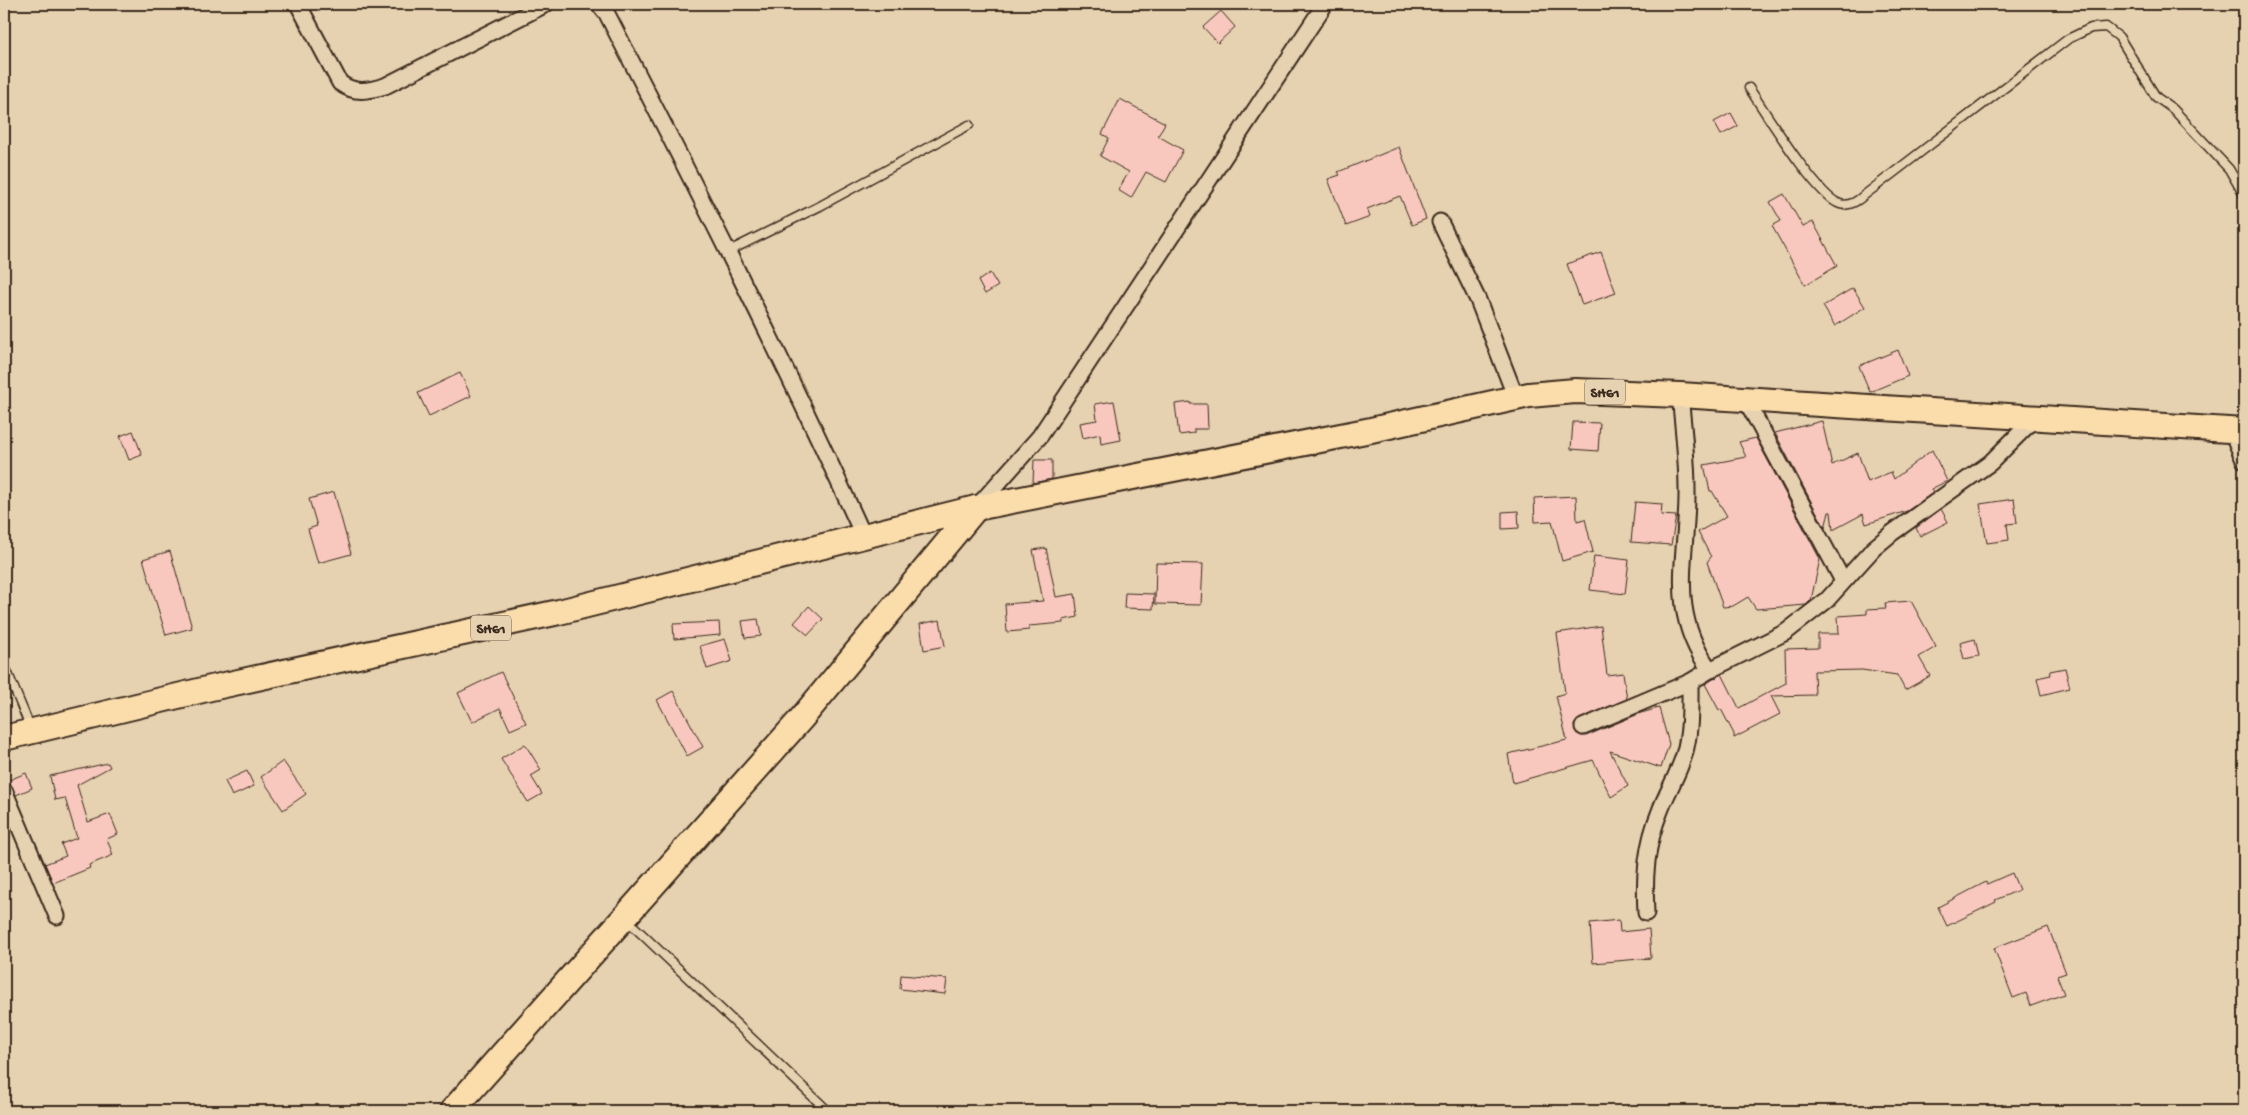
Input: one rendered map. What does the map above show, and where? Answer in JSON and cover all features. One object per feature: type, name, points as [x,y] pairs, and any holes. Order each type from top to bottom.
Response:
[{"type":"main road","name":"SH61","points":[[4,738],[211,688],[559,612],[976,508],[1371,430],[1516,398],[1575,391],[1680,395],[2237,430]]},
{"type":"main road","points":[[452,1111],[801,719],[976,508]]},
{"type":"street","points":[[298,4],[340,83],[348,89],[358,91],[385,86],[546,4]]},
{"type":"street","points":[[599,4],[607,14],[730,251],[810,418],[864,537]]},
{"type":"street","points":[[976,508],[1040,436],[1325,4]]},
{"type":"street","points":[[1440,222],[1478,300],[1516,398]]},
{"type":"street","points":[[1680,395],[1687,489],[1682,596],[1692,639],[1700,657],[1710,670]]},
{"type":"street","points":[[1746,400],[1844,581]]},
{"type":"street","points":[[1583,726],[1690,682],[1786,632],[1827,600],[1892,533],[1990,463],[2035,418]]},
{"type":"street","points":[[2237,430],[2244,460]]},
{"type":"street","points":[[1646,913],[1644,881],[1646,858],[1652,830],[1685,754],[1690,722],[1690,682]]},
{"type":"street","points":[[4,790],[57,916]]},
{"type":"lane","points":[[1749,88],[1784,142],[1812,178],[1835,202],[1847,205],[1858,200],[2068,39],[2091,28],[2106,27],[2119,37],[2156,97],[2173,109],[2229,169],[2244,195]]},
{"type":"lane","points":[[730,251],[820,206],[970,125]]},
{"type":"lane","points":[[4,664],[32,730]]},
{"type":"lane","points":[[624,917],[828,1111]]},
{"type":"building","points":[[1221,11],[1235,27],[1218,43],[1203,27]]},
{"type":"building","points":[[1120,99],[1165,123],[1158,136],[1183,150],[1166,182],[1146,172],[1131,198],[1118,190],[1129,172],[1100,156],[1109,138],[1102,134]]},
{"type":"building","points":[[1731,113],[1738,126],[1721,135],[1714,122]]},
{"type":"building","points":[[1399,147],[1426,219],[1412,225],[1400,196],[1367,209],[1370,217],[1346,226],[1328,179],[1340,175],[1338,172]]},
{"type":"building","points":[[1784,194],[1803,227],[1813,222],[1837,266],[1805,285],[1772,226],[1781,221],[1770,202]]},
{"type":"building","points":[[1601,252],[1616,293],[1582,305],[1567,264]]},
{"type":"building","points":[[990,273],[998,286],[985,294],[978,281]]},
{"type":"building","points":[[1853,288],[1865,307],[1835,326],[1823,306]]},
{"type":"building","points":[[1898,350],[1908,376],[1870,392],[1859,366]]},
{"type":"building","points":[[460,373],[471,396],[429,416],[418,393]]},
{"type":"building","points":[[1114,401],[1121,440],[1101,444],[1100,434],[1083,438],[1080,423],[1097,420],[1095,404]]},
{"type":"building","points":[[1190,402],[1190,404],[1207,404],[1208,429],[1194,429],[1194,433],[1179,435],[1175,404]]},
{"type":"building","points":[[1822,421],[1832,465],[1858,453],[1868,482],[1891,472],[1894,479],[1932,450],[1947,481],[1931,489],[1933,493],[1907,511],[1866,524],[1863,514],[1833,530],[1831,512],[1829,512],[1825,528],[1775,433]]},
{"type":"building","points":[[1573,422],[1600,423],[1598,451],[1571,449]]},
{"type":"building","points":[[133,431],[142,455],[129,460],[120,436]]},
{"type":"building","points":[[1756,438],[1820,559],[1811,600],[1806,605],[1756,609],[1748,597],[1733,606],[1723,607],[1707,562],[1711,557],[1698,532],[1727,516],[1712,491],[1710,491],[1704,465],[1746,457],[1739,442]]},
{"type":"building","points":[[1034,460],[1052,460],[1052,479],[1033,483]]},
{"type":"building","points":[[334,492],[351,554],[318,563],[308,529],[317,526],[309,499]]},
{"type":"building","points":[[1576,496],[1577,521],[1585,519],[1593,552],[1562,561],[1552,521],[1535,522],[1534,498]]},
{"type":"building","points":[[2014,499],[2017,523],[2007,524],[2009,540],[1987,543],[1980,504]]},
{"type":"building","points":[[1635,502],[1662,504],[1661,515],[1676,516],[1671,545],[1631,542]]},
{"type":"building","points":[[1941,509],[1948,522],[1920,536],[1916,528]]},
{"type":"building","points":[[1518,511],[1519,528],[1502,529],[1502,512]]},
{"type":"building","points":[[1046,548],[1056,597],[1075,594],[1078,617],[1063,620],[1063,623],[1029,626],[1029,630],[1007,632],[1005,604],[1043,601],[1033,550]]},
{"type":"building","points":[[170,551],[192,628],[166,635],[143,559]]},
{"type":"building","points":[[1594,556],[1629,560],[1625,594],[1590,590]]},
{"type":"building","points":[[1156,563],[1203,564],[1201,605],[1155,604]]},
{"type":"building","points":[[1125,593],[1154,594],[1153,609],[1124,608]]},
{"type":"building","points":[[1911,601],[1936,647],[1919,657],[1930,676],[1905,690],[1897,675],[1862,670],[1814,671],[1815,695],[1771,696],[1780,714],[1734,738],[1734,734],[1721,709],[1719,710],[1705,684],[1722,674],[1739,708],[1786,683],[1785,649],[1818,648],[1818,634],[1839,634],[1838,616],[1867,614],[1867,609],[1886,608],[1885,603]]},
{"type":"building","points":[[809,606],[823,619],[808,635],[794,623]]},
{"type":"building","points":[[758,619],[761,636],[745,638],[742,621]]},
{"type":"building","points":[[940,620],[945,646],[924,650],[920,624]]},
{"type":"building","points":[[719,622],[720,635],[674,639],[673,624]]},
{"type":"building","points":[[1601,626],[1607,675],[1623,673],[1627,699],[1579,719],[1574,725],[1575,731],[1581,736],[1586,736],[1641,713],[1659,708],[1669,744],[1661,768],[1610,751],[1628,786],[1611,797],[1593,760],[1513,783],[1508,754],[1567,740],[1556,696],[1565,693],[1557,633]]},
{"type":"building","points":[[725,639],[732,661],[707,669],[700,646]]},
{"type":"building","points":[[1975,639],[1979,656],[1964,659],[1960,643]]},
{"type":"building","points":[[2065,668],[2070,688],[2041,695],[2037,678],[2051,675],[2050,671]]},
{"type":"building","points":[[501,672],[526,723],[510,730],[500,708],[472,722],[458,693]]},
{"type":"building","points":[[673,691],[703,747],[687,756],[657,700]]},
{"type":"building","points":[[525,744],[541,770],[531,776],[542,794],[528,802],[501,759]]},
{"type":"building","points":[[283,761],[306,794],[283,810],[261,777]]},
{"type":"building","points":[[108,763],[110,767],[77,785],[88,822],[110,814],[118,834],[107,839],[113,855],[89,865],[90,868],[53,883],[45,864],[66,856],[61,844],[77,838],[65,798],[55,800],[50,776]]},
{"type":"building","points":[[247,771],[254,786],[232,796],[225,781]]},
{"type":"building","points":[[26,773],[32,788],[16,795],[12,786],[7,781]]},
{"type":"building","points":[[2012,873],[2019,890],[1995,900],[1996,902],[1947,926],[1938,907],[1986,882],[1987,884]]},
{"type":"building","points":[[1619,920],[1620,932],[1649,929],[1651,958],[1593,963],[1590,923]]},
{"type":"building","points":[[2048,927],[2066,973],[2057,976],[2064,994],[2031,1006],[2026,993],[2013,998],[1994,948]]},
{"type":"building","points":[[901,975],[947,979],[945,994],[900,989]]}]
